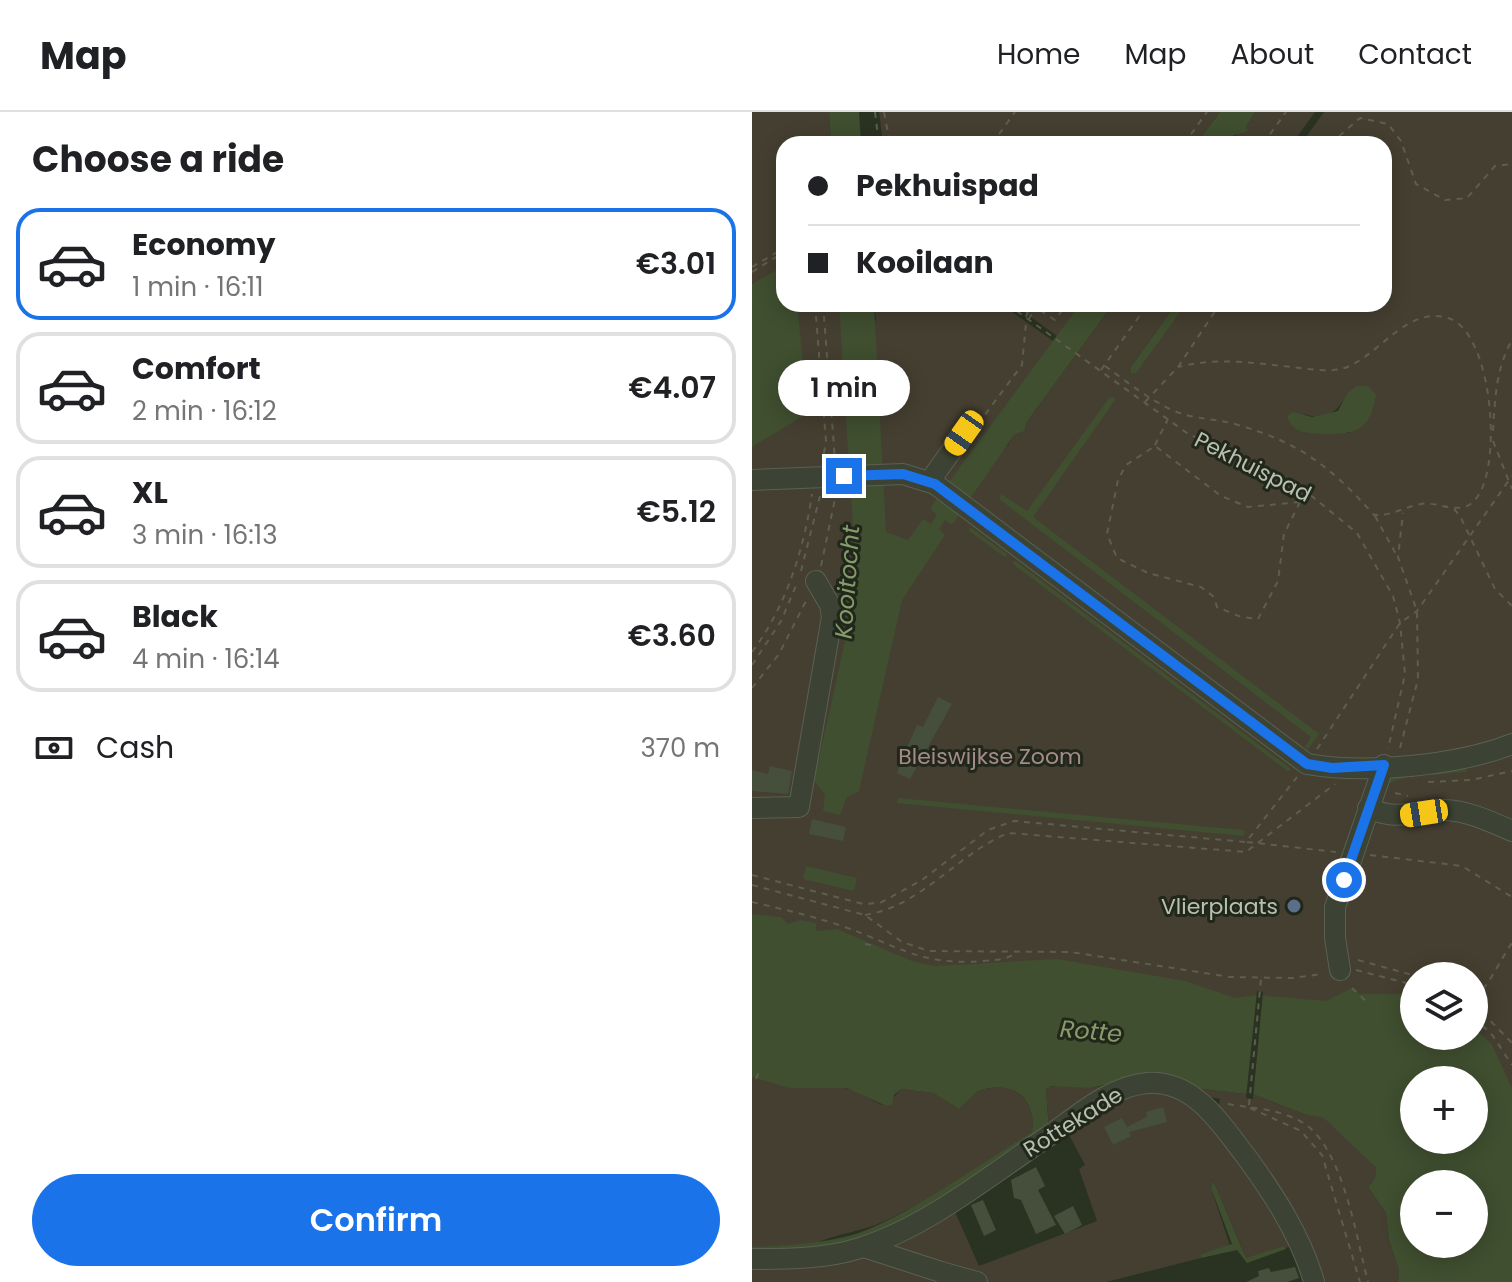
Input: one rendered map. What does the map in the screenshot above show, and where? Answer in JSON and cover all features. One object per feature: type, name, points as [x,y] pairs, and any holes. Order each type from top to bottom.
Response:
[{"type":"street","points":[[936,485],[964,433]]},
{"type":"street","points":[[752,480],[903,474],[936,485],[1307,764],[1332,768],[1440,762],[1512,744]]},
{"type":"street","points":[[752,808],[799,807],[832,617],[830,605],[816,581]]},
{"type":"street","points":[[1343,971],[1335,907],[1384,765]]},
{"type":"street","points":[[1368,808],[1385,816],[1402,817],[1445,810],[1487,820],[1512,831]]},
{"type":"street","name":"Rottekade","points":[[752,1259],[819,1256],[864,1247],[939,1209],[1115,1093],[1149,1083],[1178,1089],[1203,1102],[1263,1180],[1295,1234],[1314,1282]]},
{"type":"street","points":[[864,1247],[948,1279],[977,1282]]},
{"type":"path","points":[[875,112],[878,136]]},
{"type":"path","points":[[884,112],[888,136]]},
{"type":"path","points":[[998,136],[1015,112]]},
{"type":"path","points":[[1190,136],[1207,112]]},
{"type":"path","points":[[1269,136],[1286,112]]},
{"type":"path","points":[[1339,136],[1360,118],[1388,124],[1401,141],[1416,184],[1445,200],[1467,198],[1495,166],[1512,164]]},
{"type":"path","points":[[752,267],[776,254]]},
{"type":"path","points":[[752,272],[776,256]]},
{"type":"path","points":[[752,688],[779,654],[816,581],[833,521],[840,476],[824,312]]},
{"type":"path","name":"Pekhuispad","points":[[1018,312],[1168,419],[1231,457],[1308,493],[1357,533],[1393,596],[1400,623],[1405,674],[1384,765]]},
{"type":"path","points":[[964,433],[976,426],[1022,365],[1028,312]]},
{"type":"path","points":[[1027,318],[1032,312]]},
{"type":"path","points":[[1042,312],[1055,320],[1061,312]]},
{"type":"path","points":[[1100,371],[1142,312]]},
{"type":"path","points":[[1145,403],[1178,367],[1215,312]]},
{"type":"path","points":[[1178,367],[1207,360],[1342,369],[1421,318],[1448,318],[1469,332],[1481,359],[1492,438],[1512,489]]},
{"type":"path","points":[[1374,515],[1403,512],[1422,504],[1463,507],[1474,501],[1483,482],[1492,438],[1496,385],[1503,356],[1512,340]]},
{"type":"path","points":[[1105,366],[1173,410],[1201,420],[1236,424],[1300,449],[1336,473],[1374,515],[1398,557],[1417,611],[1418,679],[1398,755],[1384,765]]},
{"type":"path","points":[[1168,419],[1155,446],[1126,465],[1118,480],[1107,534],[1117,558],[1148,573],[1201,587],[1214,597],[1217,607],[1241,617],[1258,619],[1278,581],[1284,534],[1308,493]]},
{"type":"path","points":[[1155,446],[1199,482],[1235,502],[1248,507],[1300,502]]},
{"type":"path","points":[[1246,842],[1261,827],[1307,764],[1400,623],[1417,611],[1512,476]]},
{"type":"path","points":[[752,652],[774,616],[795,567],[809,518],[813,478]]},
{"type":"path","points":[[1451,507],[1460,516],[1495,589],[1512,606]]},
{"type":"path","points":[[1398,557],[1403,512]]},
{"type":"path","points":[[1419,782],[1471,780],[1512,771]]},
{"type":"path","points":[[865,915],[902,905],[984,843],[1008,833],[1246,852],[1260,845],[1339,782]]},
{"type":"path","points":[[1395,793],[1399,786]]},
{"type":"path","points":[[752,875],[871,904],[896,896],[988,830],[1014,821],[1462,866],[1512,897]]},
{"type":"path","points":[[752,885],[865,915],[902,942],[929,951],[1071,952],[1230,977],[1293,978],[1356,970],[1400,981]]},
{"type":"path","points":[[752,902],[873,937],[907,955],[953,963],[997,960],[1018,951]]},
{"type":"path","points":[[865,944],[870,945],[873,937]]},
{"type":"path","points":[[1488,982],[1493,969],[1512,943]]},
{"type":"path","points":[[1343,971],[1400,975]]},
{"type":"path","points":[[1343,971],[1368,1003]]},
{"type":"path","points":[[1249,1107],[1261,978]]},
{"type":"path","points":[[1488,1018],[1512,1043]]},
{"type":"path","points":[[1488,1031],[1512,1065]]},
{"type":"path","points":[[756,1079],[759,1072]]},
{"type":"path","points":[[1249,1107],[1301,1131],[1322,1155],[1360,1282]]},
{"type":"path","points":[[1249,1107],[1292,1117],[1321,1139],[1335,1164],[1368,1282]]},
{"type":"green space","name":"Bleiswijkse Zoom","points":[[752,112],[829,112],[830,136],[776,136],[776,312],[865,312],[876,321],[875,312],[1012,312],[1053,341],[974,449],[1007,446],[1014,435],[1025,431],[1026,423],[1107,312],[1170,312],[1131,367],[1134,373],[1180,312],[1392,312],[1392,136],[1307,136],[1324,112],[1512,112],[1512,1268],[1488,1121],[1488,1066],[1479,1066],[1476,1050],[1488,1050],[1488,962],[1400,962],[1400,1024],[936,988],[752,942]],"holes":[[[1347,393],[1350,433],[1328,431],[1304,414],[1319,417],[1330,414]]]},
{"type":"green space","points":[[879,112],[1220,112],[1202,136],[882,136]]},
{"type":"green space","points":[[1255,112],[1315,112],[1298,136],[1235,136],[1246,127]]},
{"type":"green space","points":[[1024,312],[1074,312],[1057,336]]},
{"type":"green space","points":[[752,1058],[786,1085],[845,1088],[886,1106],[901,1089],[933,1093],[959,1109],[978,1091],[990,1088],[1011,1090],[1026,1100],[1032,1132],[938,1192],[880,1223],[827,1239],[802,1254],[752,1254]]},
{"type":"green space","points":[[1155,1077],[1202,1089],[1255,1095],[1304,1114],[1324,1117],[1376,1168],[1375,1178],[1368,1187],[1386,1213],[1389,1240],[1399,1270],[1398,1282],[1320,1282],[1308,1249],[1282,1200],[1217,1111],[1220,1099],[1167,1081],[1134,1081],[1104,1093],[1049,1130],[1046,1088],[1059,1085],[1090,1088]]},
{"type":"green space","points":[[1133,1090],[1184,1096],[1247,1168],[1293,1246],[1246,1258],[1213,1180],[1211,1188],[1230,1246],[1201,1254],[1201,1258],[1106,1282],[752,1282],[752,1264],[782,1264],[952,1205],[979,1266],[1097,1221],[1079,1169],[1085,1165],[1067,1131]]},
{"type":"water","points":[[829,112],[859,112],[860,136],[830,136]]},
{"type":"water","points":[[1220,112],[1255,112],[1246,127],[1248,131],[1232,136],[1202,136]]},
{"type":"water","points":[[776,270],[776,312],[798,312],[808,413],[752,447],[752,284]]},
{"type":"water","points":[[840,312],[874,312],[886,532],[908,540],[923,519],[931,524],[937,515],[930,508],[1074,312],[1107,312],[1026,423],[1025,431],[1014,435],[952,525],[945,520],[939,529],[945,535],[902,600],[859,791],[847,797],[840,815],[823,811],[825,795],[814,781],[853,605],[856,576]]},
{"type":"water","points":[[1170,312],[1180,312],[1136,373],[1131,373],[1131,367]]},
{"type":"water","points":[[1357,386],[1368,386],[1376,395],[1369,419],[1353,431],[1329,434],[1300,431],[1287,417],[1292,412],[1312,417],[1338,411],[1347,393]]},
{"type":"water","points":[[1114,397],[1115,400],[1033,517],[1319,734],[1308,749],[1305,747],[1311,737],[999,499],[1001,494],[1027,511],[1109,398]]},
{"type":"water","points":[[898,798],[1243,830],[1245,833],[1243,836],[897,803]]},
{"type":"water","points":[[806,866],[857,878],[854,891],[803,879]]},
{"type":"water","name":"Rotte","points":[[752,914],[781,917],[788,924],[800,920],[816,923],[816,931],[837,929],[912,961],[935,966],[1057,959],[1185,981],[1235,998],[1257,995],[1326,1001],[1352,988],[1359,994],[1400,994],[1400,1050],[1488,1050],[1488,1040],[1512,1088],[1512,1282],[1398,1282],[1399,1270],[1389,1240],[1386,1213],[1368,1187],[1375,1178],[1376,1168],[1324,1118],[1304,1114],[1255,1095],[1202,1089],[1181,1082],[1123,1081],[1090,1088],[1052,1086],[1046,1089],[1049,1130],[930,1208],[880,1233],[856,1241],[817,1248],[752,1253],[752,1247],[830,1240],[877,1226],[922,1202],[1032,1132],[1026,1100],[1011,1090],[1001,1088],[978,1091],[959,1109],[933,1093],[901,1089],[894,1095],[892,1105],[886,1106],[847,1088],[790,1088],[752,1077]]},
{"type":"water","points":[[1213,1180],[1246,1258],[1284,1246],[1286,1249],[1247,1263],[1237,1250],[1201,1258],[1201,1254],[1232,1244],[1211,1188]]},
{"type":"pier","points":[[1257,991],[1263,992],[1253,1099],[1246,1098]]},
{"type":"building","points":[[938,697],[952,704],[910,779],[897,773],[917,725],[923,727]]},
{"type":"building","points":[[770,766],[792,771],[788,794],[752,791],[752,770],[768,774]]},
{"type":"building","points":[[812,819],[846,827],[843,841],[809,834]]},
{"type":"building","points":[[1163,1107],[1167,1122],[1129,1132],[1131,1136],[1113,1145],[1104,1127],[1122,1118],[1127,1127],[1147,1117],[1146,1112]]},
{"type":"building","points":[[1036,1167],[1045,1186],[1038,1190],[1056,1225],[1036,1234],[1021,1200],[1014,1198],[1011,1180]]},
{"type":"building","points":[[983,1200],[996,1230],[984,1236],[971,1205]]},
{"type":"building","points":[[1073,1206],[1082,1225],[1065,1234],[1054,1216]]},
{"type":"building","points":[[1295,1267],[1299,1278],[1287,1282],[1246,1282],[1259,1276],[1258,1271]]},
{"type":"waterway","points":[[971,530],[1005,555]]},
{"type":"waterway","points":[[1015,563],[1288,769]]},
{"type":"waterway","points":[[1432,773],[1465,770]]},
{"type":"waterway","points":[[1387,782],[1403,776]]},
{"type":"place","name":"Vlierplaats","points":[[1294,906]]},
{"type":"route","points":[[844,476],[903,474],[935,484],[1307,764],[1332,768],[1384,765],[1344,880]]},
{"type":"water label","name":"Kooitocht","points":[[847,582]]}]
